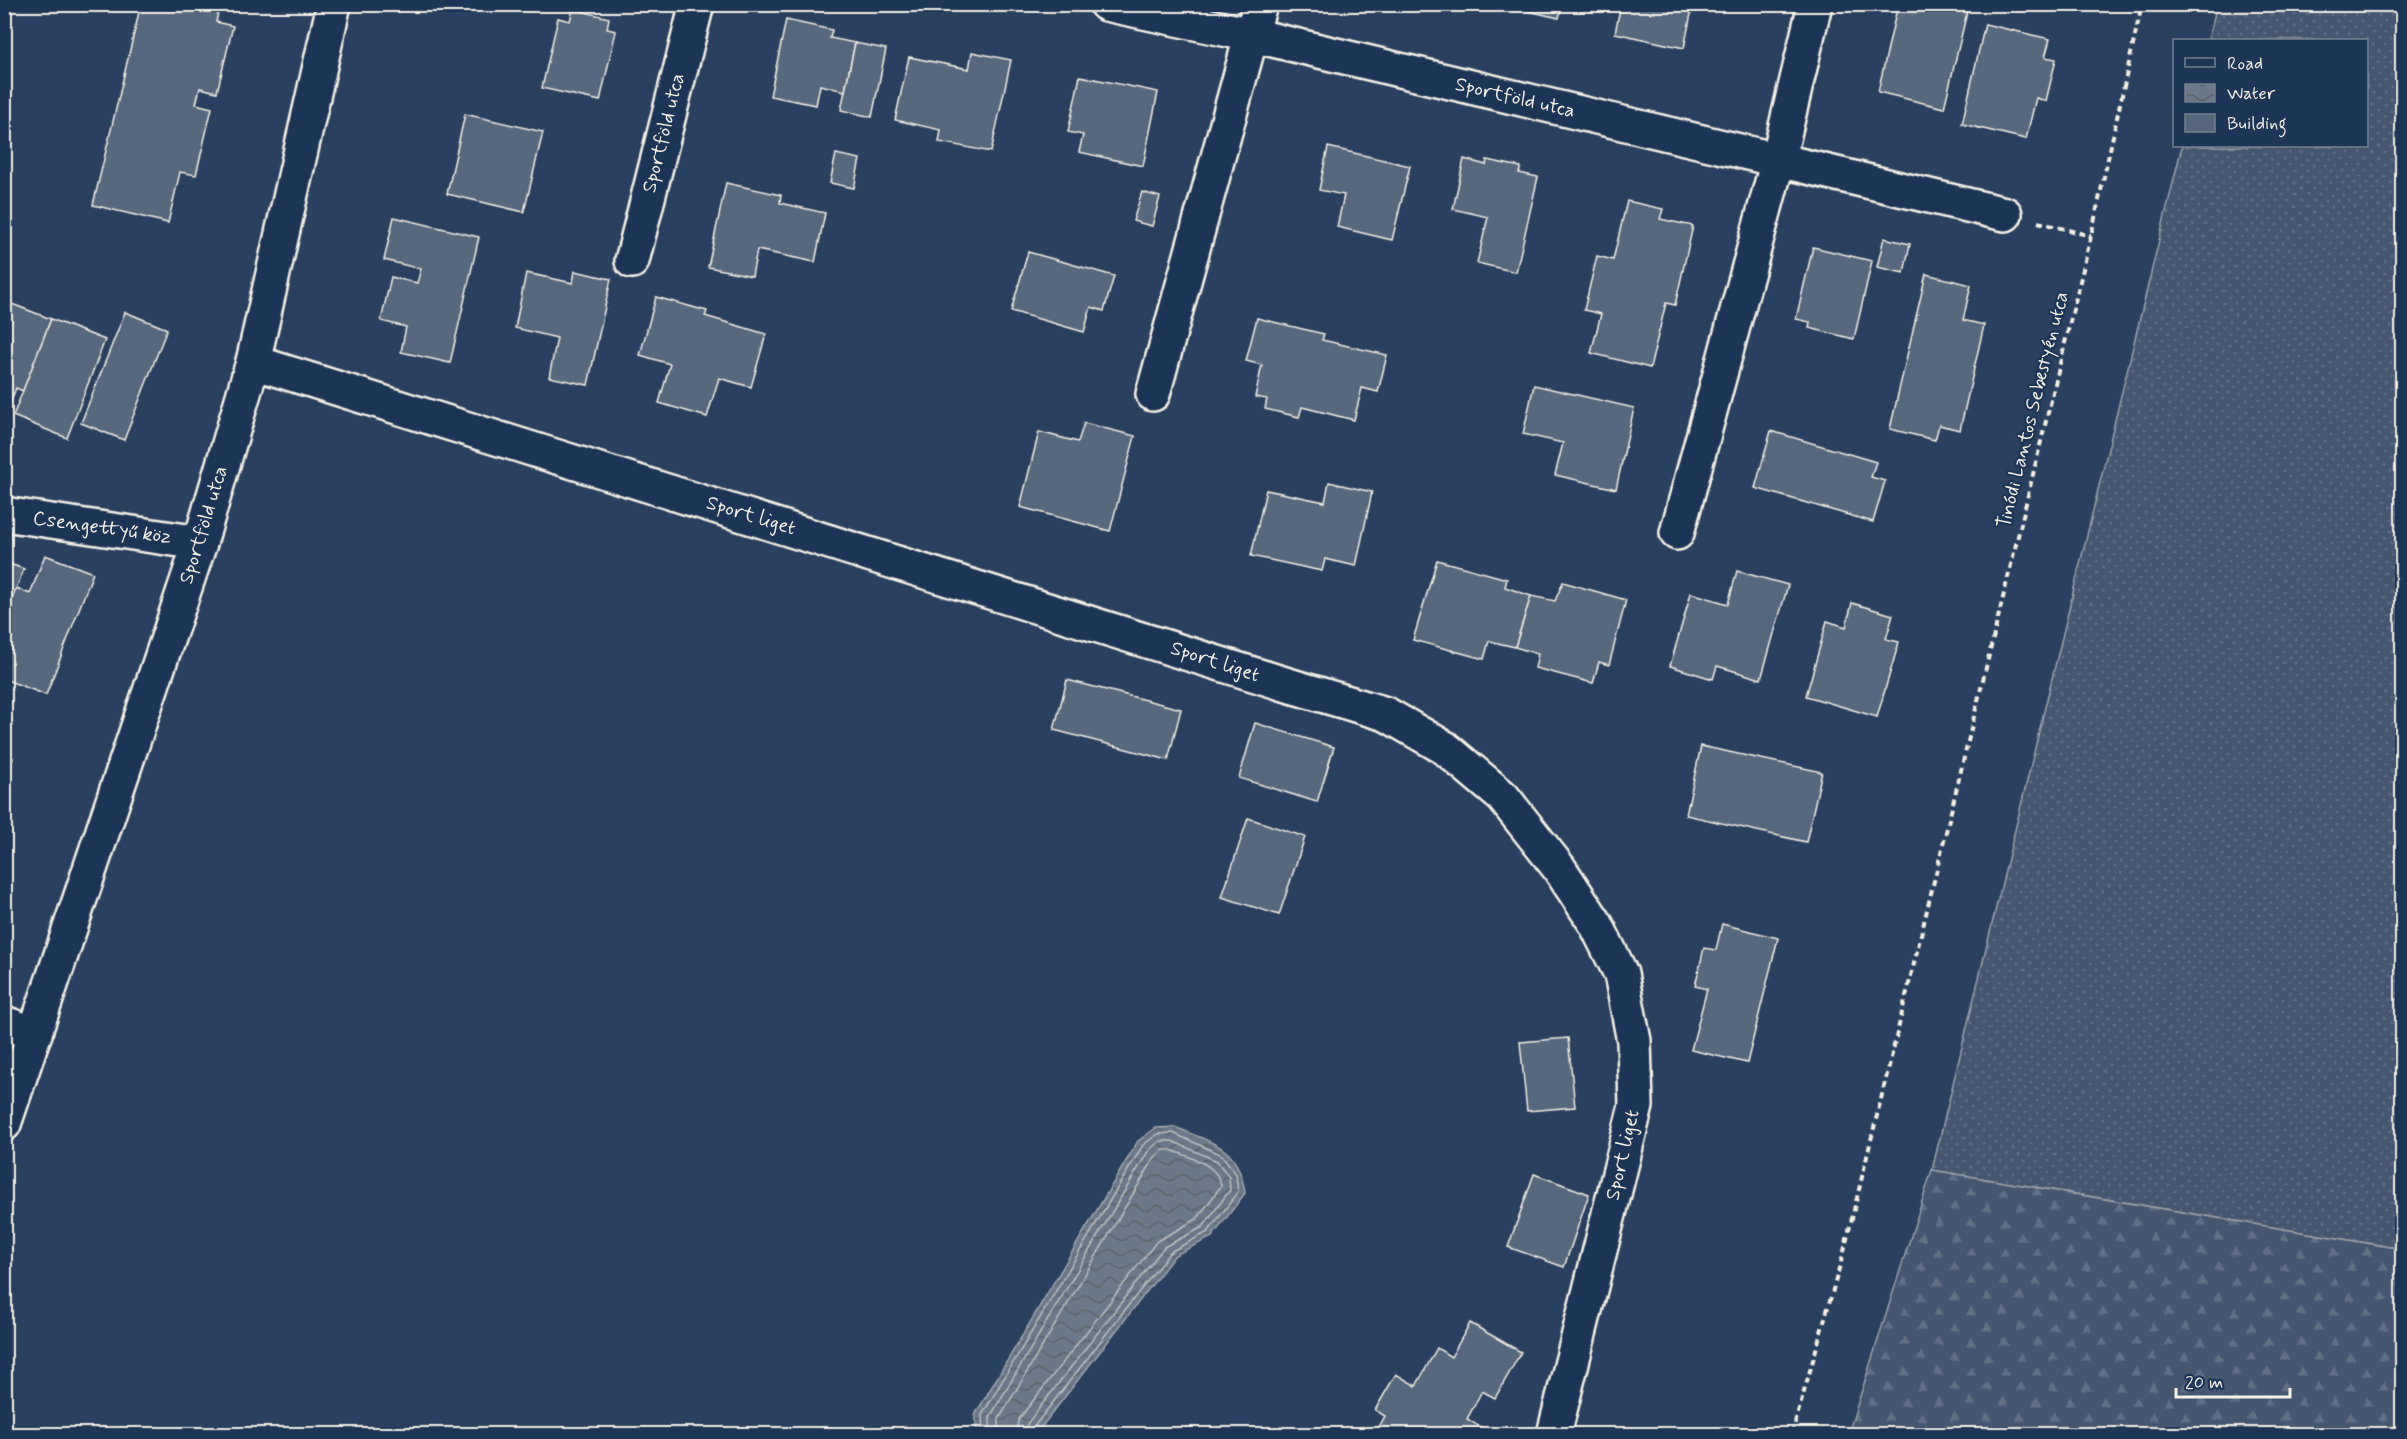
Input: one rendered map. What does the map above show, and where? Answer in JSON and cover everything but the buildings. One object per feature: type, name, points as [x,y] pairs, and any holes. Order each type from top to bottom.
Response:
[{"type":"street","name":"Sportföld utca","points":[[4,1124],[200,543],[253,362],[334,4]]},
{"type":"street","name":"Sportföld utca","points":[[632,261],[697,4]]},
{"type":"street","name":"Sportföld utca","points":[[1106,4],[1252,36],[2005,214]]},
{"type":"street","points":[[1153,394],[1260,4]]},
{"type":"street","points":[[1677,533],[1778,160],[1815,4]]},
{"type":"street","name":"Sport liget","points":[[253,362],[1386,714],[1445,748],[1503,797],[1558,868],[1596,924],[1621,974],[1634,1041],[1636,1106],[1554,1434]]},
{"type":"street","name":"Csengettyű köz","points":[[4,514],[200,543]]},
{"type":"street","points":[[4,1023],[35,1034]]},
{"type":"path","name":"Tinódi Lantos Sebestyén utca","points":[[1792,1434],[1844,1251],[2091,236],[2142,4]]},
{"type":"path","points":[[2005,214],[2091,236]]},
{"type":"green space","points":[[2217,5],[2402,5],[2402,1249],[1932,1170],[2182,147],[2368,147],[2368,39],[2208,39]]},
{"type":"green space","points":[[1932,1170],[2402,1249],[2402,1434],[1848,1434]]},
{"type":"water","points":[[1175,1127],[1222,1148],[1237,1165],[1245,1193],[1212,1237],[1175,1255],[1036,1434],[977,1434],[975,1415],[1138,1141],[1156,1128]]}]
